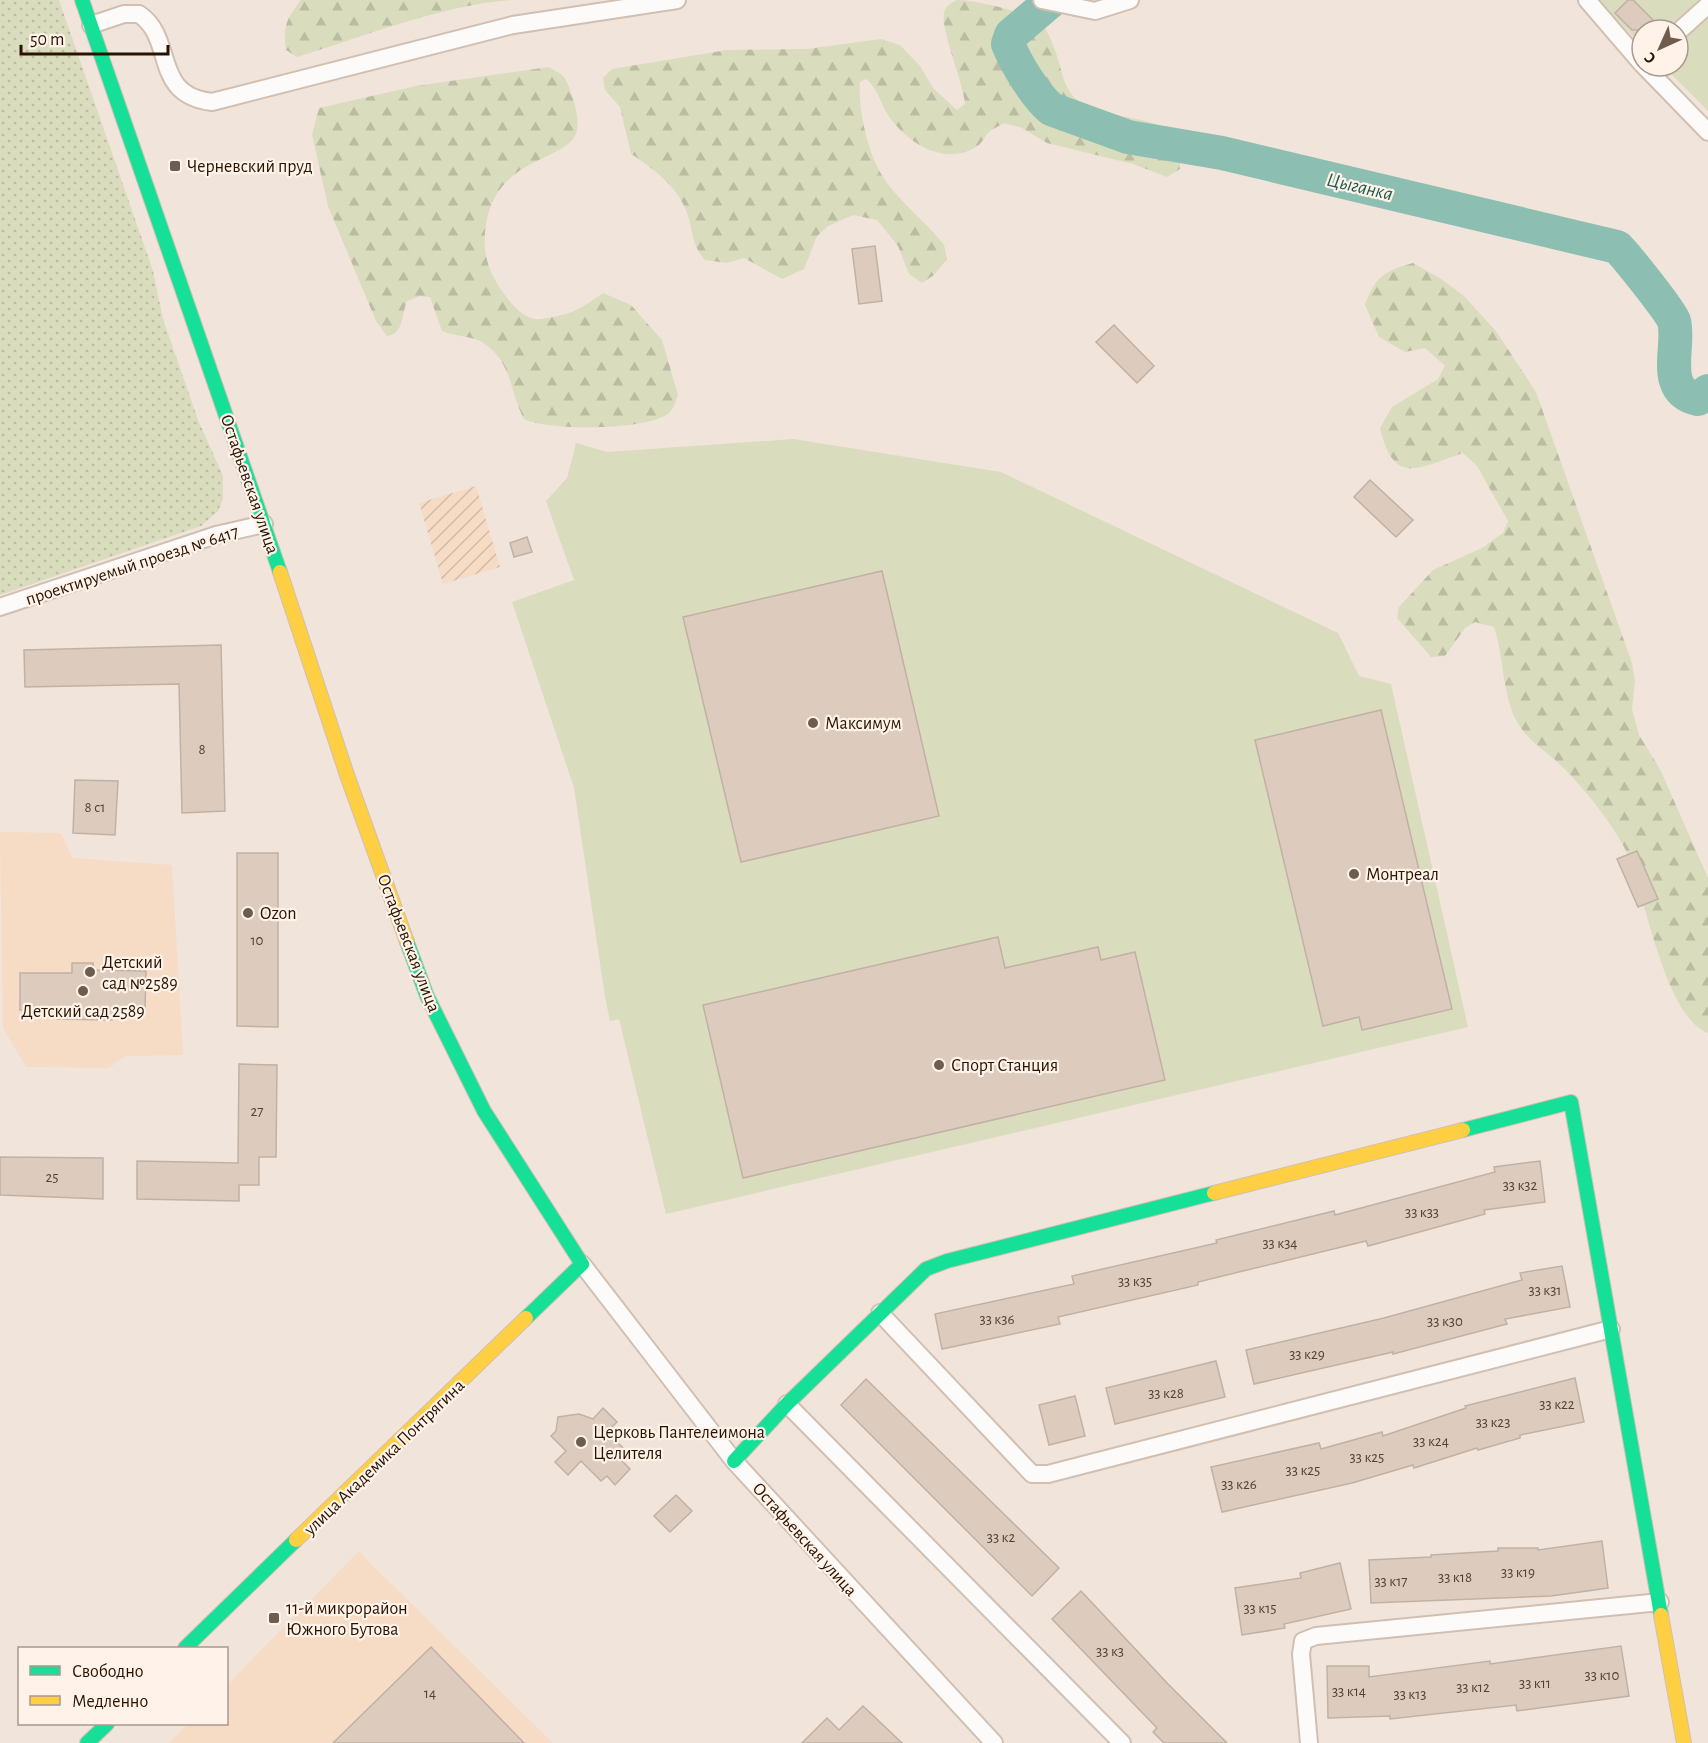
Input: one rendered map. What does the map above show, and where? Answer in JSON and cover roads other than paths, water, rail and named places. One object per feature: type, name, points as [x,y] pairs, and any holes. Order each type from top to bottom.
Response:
[{"type":"street","name":"Остафьевская улица","points":[[82,0],[264,524],[347,775],[427,996],[484,1111],[582,1264],[734,1461],[994,1743]]},
{"type":"street","points":[[91,24],[124,14],[139,14],[152,26],[168,72],[179,90],[200,101],[212,102],[513,25],[676,0]]},
{"type":"street","points":[[1042,0],[1095,11],[1130,0]]},
{"type":"street","points":[[1587,0],[1630,50]]},
{"type":"street","points":[[1690,21],[1708,5]]},
{"type":"street","points":[[1656,78],[1708,132]]},
{"type":"street","name":"проектируемый проезд № 6417","points":[[0,607],[216,535],[264,524]]},
{"type":"street","points":[[734,1461],[788,1404],[926,1269],[947,1261],[1571,1102],[1684,1743]]},
{"type":"street","name":"улица Академика Понтрягина","points":[[186,1647],[582,1264]]},
{"type":"street","points":[[880,1313],[1032,1474],[1048,1474],[1611,1329]]},
{"type":"street","points":[[788,1404],[1122,1743]]},
{"type":"street","points":[[1309,1743],[1301,1654],[1303,1641],[1316,1636],[1660,1602]]},
{"type":"street","points":[[87,1743],[106,1725]]},
{"type":"waterway","name":"Цыганка","points":[[1052,0],[1011,35],[1008,44],[1026,79],[1051,109],[1128,137],[1222,153],[1617,247],[1638,271],[1674,321],[1674,366],[1679,387],[1686,394],[1698,399],[1708,391]]},
{"type":"place","name":"Черневский пруд","points":[[175,166]]},
{"type":"place","name":"Максимум","points":[[813,723]]},
{"type":"place","name":"Монтреал","points":[[1354,874]]},
{"type":"place","name":"Ozon","points":[[248,913]]},
{"type":"place","name":"Детский сад №2589","points":[[90,972]]},
{"type":"place","name":"Детский сад 2589","points":[[83,991]]},
{"type":"place","name":"Спорт Станция","points":[[939,1065]]},
{"type":"place","name":"Церковь Пантелеимона Целителя","points":[[581,1442]]},
{"type":"place","name":"11-й микрорайон Южного Бутова","points":[[274,1618]]}]
